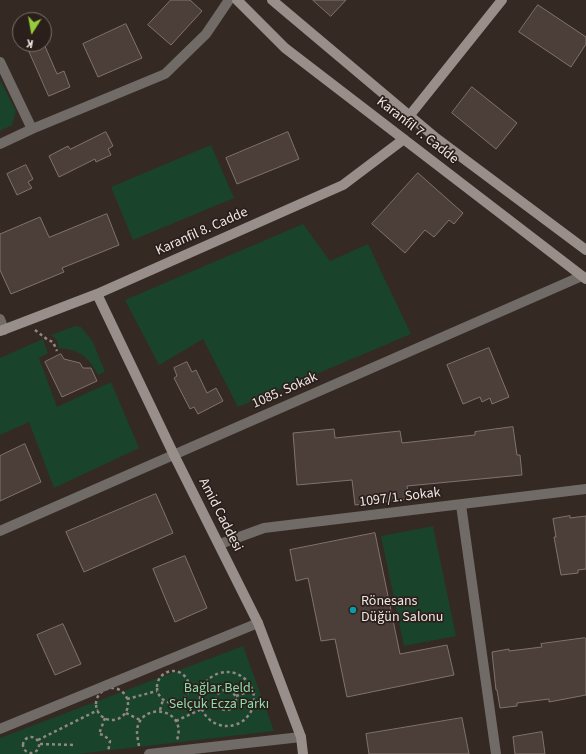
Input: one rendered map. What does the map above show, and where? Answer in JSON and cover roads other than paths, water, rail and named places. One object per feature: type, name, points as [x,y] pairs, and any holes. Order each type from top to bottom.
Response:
[{"type":"street","points":[[0,144],[32,129],[165,74],[206,34],[229,0]]},
{"type":"street","name":"Karanfil 7. Cadde","points":[[237,0],[285,48],[584,277]]},
{"type":"street","name":"Karanfil 7. Cadde","points":[[272,0],[436,138],[586,250]]},
{"type":"street","points":[[410,115],[502,0]]},
{"type":"street","points":[[0,62],[32,129]]},
{"type":"street","name":"Karanfil 8. Cadde","points":[[2,331],[97,294],[343,185],[404,139]]},
{"type":"street","name":"1085. Sokak","points":[[0,531],[584,277]]},
{"type":"street","name":"Amid Caddesi","points":[[97,294],[174,456],[220,544],[258,623],[301,737],[303,754]]},
{"type":"street","points":[[0,319],[2,331]]},
{"type":"street","name":"1097/1. Sokak","points":[[220,544],[264,528],[586,489]]},
{"type":"street","points":[[461,505],[496,754]]},
{"type":"street","points":[[0,729],[258,623]]},
{"type":"street","points":[[149,754],[301,737]]},
{"type":"place","name":"Rönesans Düğün Salonu","points":[[353,610]]},
{"type":"park label","name":"Bağlar Beld. Selçuk Ecza Parkı","points":[[219,698]]}]
